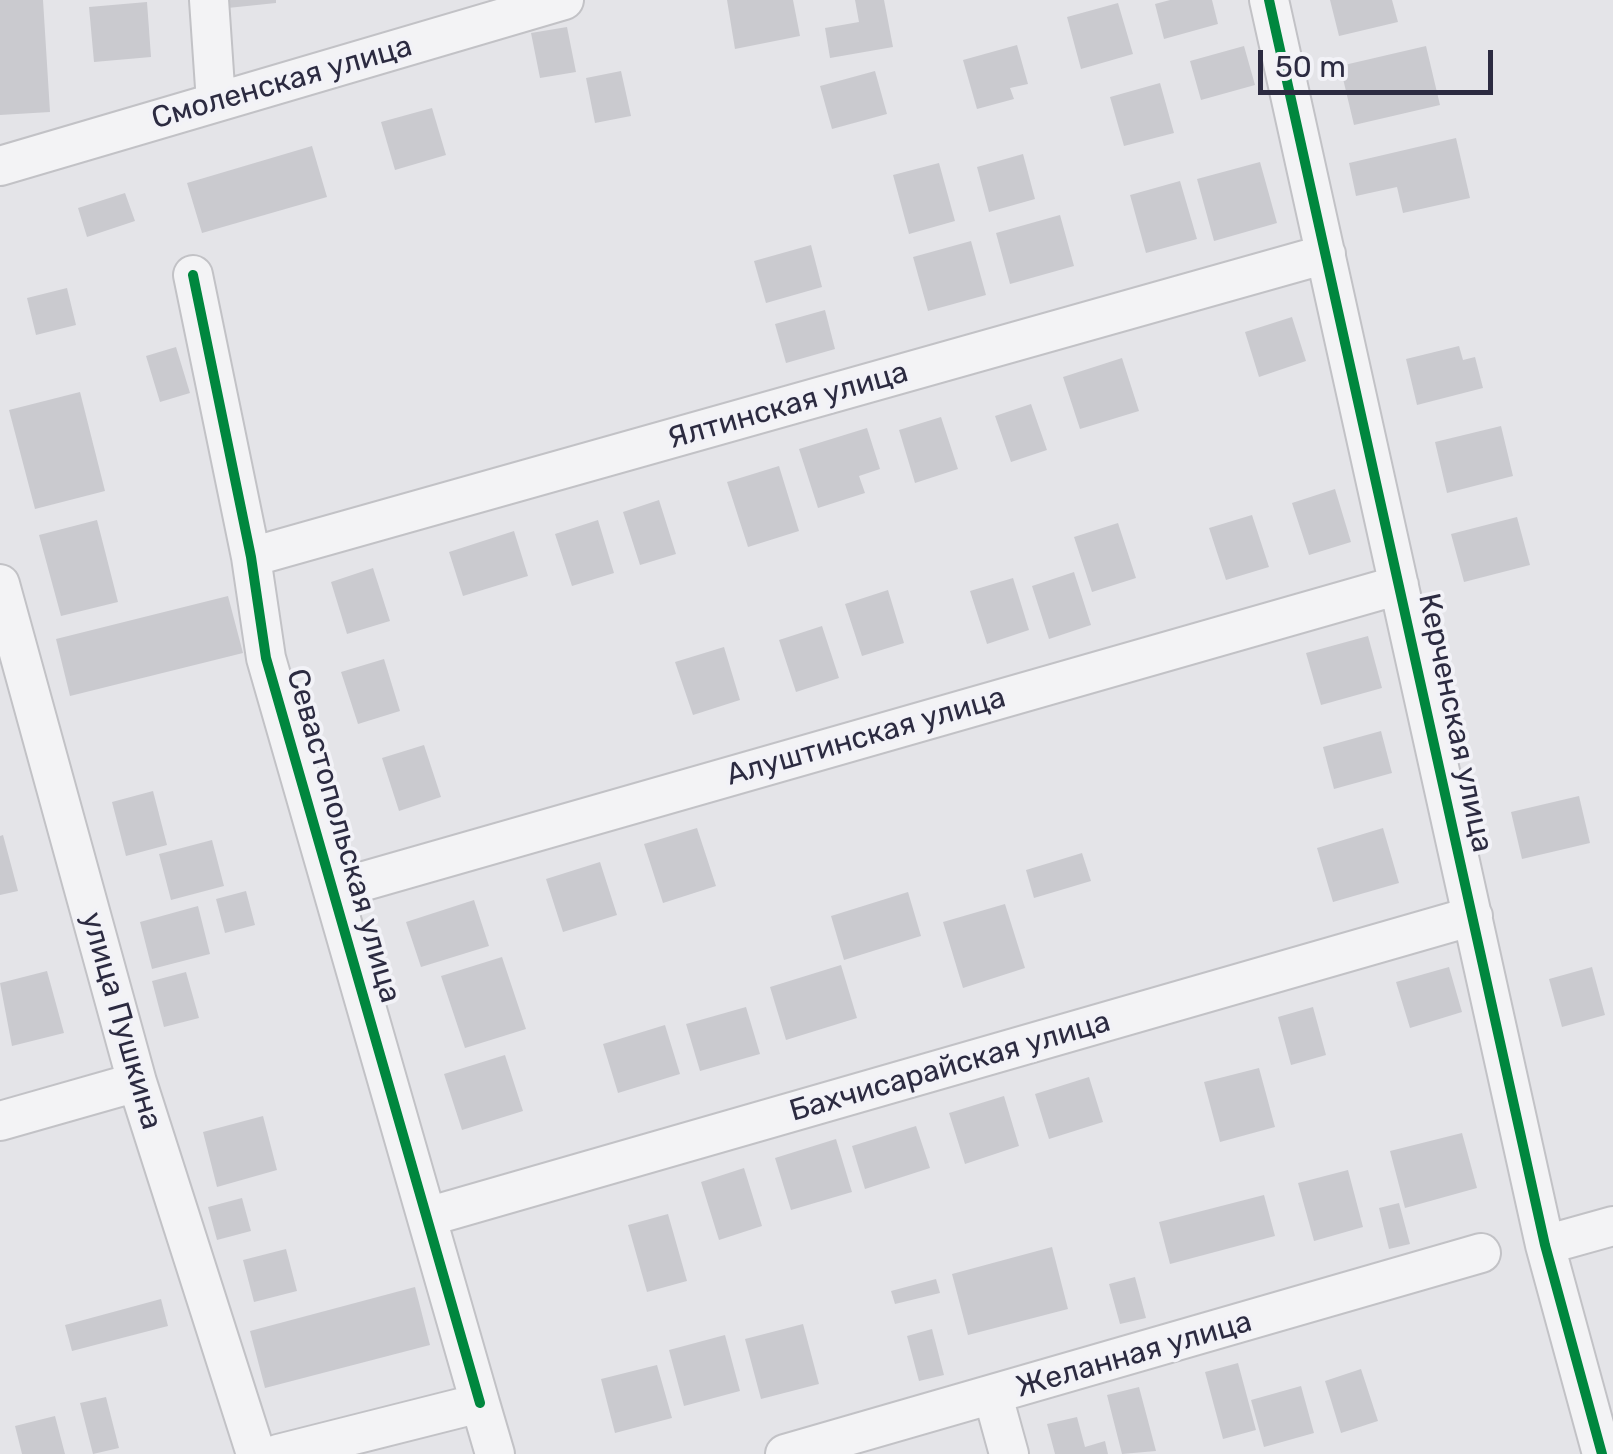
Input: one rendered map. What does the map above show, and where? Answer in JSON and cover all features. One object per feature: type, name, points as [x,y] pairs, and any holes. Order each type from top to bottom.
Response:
[{"type":"street","points":[[208,0],[216,102]]},
{"type":"street","name":"Керченская улица","points":[[1270,0],[1546,1245],[1602,1454]]},
{"type":"street","name":"Смоленская улица","points":[[0,166],[539,4]]},
{"type":"street","name":"Ялтинская улица","points":[[251,557],[1326,254]]},
{"type":"street","name":"Севастопольская улица","points":[[193,274],[251,557],[266,658],[480,1402]]},
{"type":"street","name":"улица Пушкина","points":[[0,584],[14,686],[256,1454]]},
{"type":"street","name":"Алуштинская улица","points":[[333,890],[1399,584]]},
{"type":"street","name":"Бахчисарайская улица","points":[[427,1217],[1473,916]]},
{"type":"street","points":[[0,1122],[137,1082]]},
{"type":"street","points":[[1546,1245],[1613,1226]]},
{"type":"street","name":"Желанная улица","points":[[786,1454],[1481,1254]]},
{"type":"street","points":[[993,1396],[1010,1454]]},
{"type":"street","points":[[278,1454],[480,1402],[495,1454]]},
{"type":"building","points":[[0,0],[43,0],[50,112],[0,115]]},
{"type":"building","points":[[218,0],[276,0],[276,3],[218,9]]},
{"type":"building","points":[[727,0],[793,0],[800,36],[735,49]]},
{"type":"building","points":[[855,0],[884,0],[893,47],[830,58],[825,28],[859,22]]},
{"type":"building","points":[[1212,0],[1218,24],[1164,39],[1155,4]]},
{"type":"building","points":[[1330,0],[1392,0],[1398,22],[1339,36]]},
{"type":"building","points":[[147,2],[151,57],[94,62],[89,7]]},
{"type":"building","points":[[1118,3],[1133,54],[1081,69],[1067,17]]},
{"type":"building","points":[[567,27],[576,72],[540,78],[531,33]]},
{"type":"building","points":[[1017,45],[1028,84],[1010,88],[1014,99],[977,109],[963,60]]},
{"type":"building","points":[[1244,46],[1255,85],[1201,100],[1190,61]]},
{"type":"building","points":[[1426,46],[1440,105],[1354,125],[1340,66]]},
{"type":"building","points":[[621,71],[631,116],[595,123],[586,78]]},
{"type":"building","points":[[875,71],[887,114],[832,129],[820,86]]},
{"type":"building","points":[[1160,83],[1174,133],[1124,146],[1110,97]]},
{"type":"building","points":[[432,108],[446,155],[395,170],[381,122]]},
{"type":"building","points":[[1456,138],[1470,198],[1403,213],[1397,187],[1356,196],[1349,163]]},
{"type":"building","points":[[312,146],[327,197],[202,233],[187,183]]},
{"type":"building","points":[[1023,154],[1035,199],[989,212],[977,167]]},
{"type":"building","points":[[1260,162],[1277,223],[1214,241],[1197,179]]},
{"type":"building","points":[[939,163],[955,221],[909,234],[893,175]]},
{"type":"building","points":[[1180,181],[1197,239],[1146,253],[1130,195]]},
{"type":"building","points":[[125,193],[135,221],[87,237],[78,208]]},
{"type":"building","points":[[1060,215],[1074,266],[1010,284],[996,233]]},
{"type":"building","points":[[971,241],[986,295],[928,311],[913,257]]},
{"type":"building","points":[[811,245],[822,287],[766,303],[754,261]]},
{"type":"building","points":[[67,288],[76,325],[36,335],[27,298]]},
{"type":"building","points":[[825,310],[835,349],[786,363],[775,324]]},
{"type":"building","points":[[1292,317],[1306,361],[1259,377],[1245,332]]},
{"type":"building","points":[[1459,346],[1463,360],[1475,357],[1483,388],[1417,405],[1406,359]]},
{"type":"building","points":[[176,347],[190,393],[160,402],[146,356]]},
{"type":"building","points":[[1122,358],[1139,411],[1080,429],[1063,377]]},
{"type":"building","points":[[80,392],[105,491],[35,509],[9,410]]},
{"type":"building","points":[[1031,404],[1047,450],[1011,462],[995,416]]},
{"type":"building","points":[[941,417],[958,469],[915,483],[899,430]]},
{"type":"building","points":[[1501,426],[1513,476],[1447,493],[1435,442]]},
{"type":"building","points":[[867,428],[880,469],[859,476],[865,493],[818,508],[799,449]]},
{"type":"building","points":[[779,466],[799,531],[748,547],[727,482]]},
{"type":"building","points":[[1335,489],[1351,542],[1309,555],[1292,503]]},
{"type":"building","points":[[659,500],[676,554],[640,565],[623,512]]},
{"type":"building","points":[[1252,515],[1269,567],[1226,580],[1209,528]]},
{"type":"building","points":[[1517,517],[1530,565],[1464,582],[1451,534]]},
{"type":"building","points":[[97,520],[118,602],[61,616],[39,535]]},
{"type":"building","points":[[598,520],[614,573],[572,586],[555,534]]},
{"type":"building","points":[[1118,523],[1136,578],[1092,592],[1074,537]]},
{"type":"building","points":[[514,531],[528,576],[463,596],[449,552]]},
{"type":"building","points":[[373,568],[390,621],[347,634],[331,582]]},
{"type":"building","points":[[1074,572],[1091,625],[1049,639],[1032,586]]},
{"type":"building","points":[[1013,578],[1029,630],[987,644],[970,591]]},
{"type":"building","points":[[888,590],[904,643],[862,656],[845,604]]},
{"type":"building","points":[[228,596],[243,653],[70,696],[56,639]]},
{"type":"building","points":[[822,626],[839,678],[796,692],[779,640]]},
{"type":"building","points":[[1368,636],[1382,688],[1321,705],[1306,653]]},
{"type":"building","points":[[724,647],[740,700],[693,715],[675,662]]},
{"type":"building","points":[[384,659],[400,711],[358,724],[341,672]]},
{"type":"building","points":[[1381,731],[1392,773],[1334,789],[1323,747]]},
{"type":"building","points":[[424,745],[441,797],[399,811],[382,758]]},
{"type":"building","points":[[153,791],[167,845],[126,856],[112,802]]},
{"type":"building","points":[[1579,796],[1590,843],[1522,859],[1511,812]]},
{"type":"building","points":[[697,828],[716,886],[663,903],[644,844]]},
{"type":"building","points":[[1383,828],[1399,883],[1333,902],[1317,848]]},
{"type":"building","points":[[3,835],[18,891],[0,895],[0,836]]},
{"type":"building","points":[[212,840],[224,886],[171,900],[159,854]]},
{"type":"building","points":[[1082,853],[1091,881],[1034,898],[1026,870]]},
{"type":"building","points":[[600,862],[617,915],[563,932],[546,879]]},
{"type":"building","points":[[246,891],[255,925],[225,933],[216,899]]},
{"type":"building","points":[[908,892],[921,936],[844,960],[831,916]]},
{"type":"building","points":[[474,900],[489,946],[421,967],[406,922]]},
{"type":"building","points":[[1005,904],[1025,968],[963,988],[943,922]]},
{"type":"building","points":[[198,906],[210,954],[152,969],[140,922]]},
{"type":"building","points":[[502,957],[526,1029],[465,1048],[441,976]]},
{"type":"building","points":[[841,965],[857,1018],[786,1040],[770,987]]},
{"type":"building","points":[[1449,967],[1462,1012],[1410,1028],[1396,982]]},
{"type":"building","points":[[1592,967],[1605,1015],[1562,1027],[1549,979]]},
{"type":"building","points":[[47,971],[64,1033],[12,1046],[0,983]]},
{"type":"building","points":[[186,972],[199,1018],[164,1027],[152,981]]},
{"type":"building","points":[[746,1007],[760,1054],[700,1071],[686,1024]]},
{"type":"building","points":[[1313,1007],[1326,1055],[1291,1065],[1278,1017]]},
{"type":"building","points":[[665,1025],[680,1074],[618,1093],[603,1044]]},
{"type":"building","points":[[505,1055],[523,1111],[462,1130],[444,1074]]},
{"type":"building","points":[[1259,1068],[1275,1127],[1220,1142],[1204,1082]]},
{"type":"building","points":[[1089,1077],[1103,1122],[1049,1139],[1035,1094]]},
{"type":"building","points":[[1004,1096],[1019,1146],[965,1164],[949,1113]]},
{"type":"building","points":[[263,1116],[277,1170],[217,1187],[203,1132]]},
{"type":"building","points":[[916,1126],[930,1168],[865,1189],[852,1146]]},
{"type":"building","points":[[1462,1133],[1477,1188],[1405,1208],[1390,1151]]},
{"type":"building","points":[[836,1139],[852,1192],[791,1210],[775,1158]]},
{"type":"building","points":[[744,1168],[762,1226],[719,1240],[701,1182]]},
{"type":"building","points":[[1348,1170],[1363,1227],[1314,1241],[1298,1183]]},
{"type":"building","points":[[1264,1195],[1275,1236],[1170,1264],[1159,1222]]},
{"type":"building","points":[[242,1198],[251,1231],[217,1240],[208,1207]]},
{"type":"building","points":[[1399,1203],[1410,1244],[1389,1249],[1379,1208]]},
{"type":"building","points":[[668,1214],[687,1281],[647,1292],[628,1225]]},
{"type":"building","points":[[1052,1247],[1068,1309],[968,1335],[952,1274]]},
{"type":"building","points":[[286,1249],[297,1291],[254,1302],[243,1260]]},
{"type":"building","points":[[1135,1277],[1146,1318],[1120,1324],[1109,1284]]},
{"type":"building","points":[[936,1279],[940,1293],[895,1304],[891,1291]]},
{"type":"building","points":[[415,1287],[430,1345],[265,1388],[250,1331]]},
{"type":"building","points":[[161,1299],[168,1326],[72,1351],[65,1325]]},
{"type":"building","points":[[803,1324],[819,1384],[761,1399],[745,1339]]},
{"type":"building","points":[[932,1329],[944,1375],[919,1381],[907,1336]]},
{"type":"building","points":[[725,1335],[740,1391],[684,1406],[669,1350]]},
{"type":"building","points":[[1238,1363],[1256,1430],[1223,1439],[1205,1372]]},
{"type":"building","points":[[657,1365],[672,1418],[615,1433],[601,1379]]},
{"type":"building","points":[[1361,1369],[1378,1421],[1341,1433],[1325,1381]]},
{"type":"building","points":[[1301,1386],[1314,1433],[1264,1447],[1251,1400]]},
{"type":"building","points":[[1139,1387],[1156,1451],[1122,1454],[1107,1395]]},
{"type":"building","points":[[106,1397],[119,1448],[93,1454],[80,1403]]},
{"type":"building","points":[[55,1416],[65,1454],[22,1454],[15,1426]]},
{"type":"building","points":[[1077,1417],[1085,1447],[1105,1441],[1108,1454],[1055,1454],[1047,1424]]},
{"type":"cycle path","points":[[1269,0],[1545,1245],[1602,1454]]},
{"type":"cycle path","points":[[193,275],[251,557],[266,658],[480,1403]]}]
